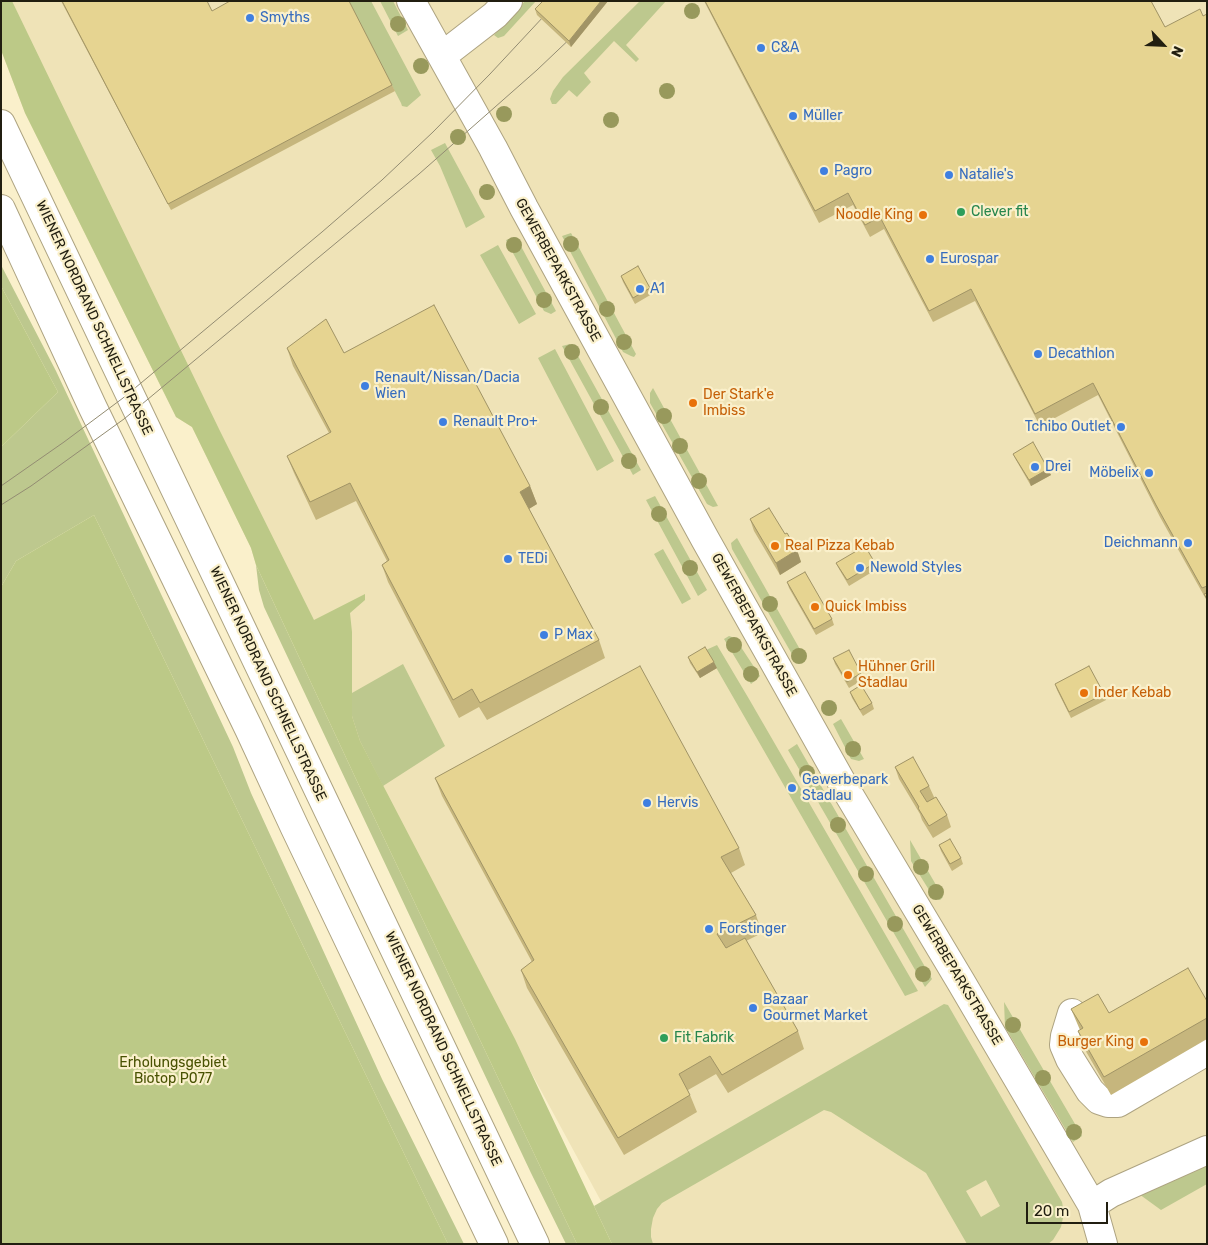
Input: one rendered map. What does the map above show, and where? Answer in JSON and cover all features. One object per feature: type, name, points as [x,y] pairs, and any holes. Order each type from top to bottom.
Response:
[{"type":"main road","name":"GEWERBEPARKSTRASSE","points":[[412,1],[696,523],[845,788],[1092,1206],[1103,1244]]},
{"type":"main road","points":[[442,56],[495,15],[508,1]]},
{"type":"main road","name":"WIENER NORDRAND SCHNELLSTRASSE","points":[[1,124],[535,1244]]},
{"type":"main road","points":[[1,209],[93,408],[249,729],[494,1244]]},
{"type":"main road","points":[[1072,1013],[1064,1045],[1070,1059],[1090,1091],[1099,1100],[1108,1103],[1118,1103],[1207,1051]]},
{"type":"main road","points":[[1092,1206],[1111,1193],[1207,1150]]},
{"type":"shaded area","name":"Gewerbepark Stadlau","points":[[1,1],[1207,1],[1207,1244],[626,1244],[256,565],[251,548],[192,427],[176,417],[25,113],[1,50]]},
{"type":"green space","points":[[1,1],[12,1],[219,429],[314,620],[365,594],[365,600],[350,613],[352,632],[352,716],[360,741],[515,1039],[612,1244],[577,1244],[363,794],[256,565],[251,548],[192,427],[176,417],[25,113],[1,50]]},
{"type":"green space","points":[[348,1],[371,1],[421,95],[407,107],[402,106]]},
{"type":"green space","points":[[380,1],[393,1],[408,30],[398,36]]},
{"type":"green space","points":[[525,1],[536,1],[504,36],[498,38],[494,35]]},
{"type":"green space","points":[[640,1],[666,1],[626,45],[639,59],[636,62],[614,41],[584,73],[591,82],[577,97],[569,90],[556,104],[552,104],[550,99],[553,91],[563,77]]},
{"type":"green space","points":[[445,143],[485,217],[466,228],[440,166],[431,150]]},
{"type":"green space","points":[[571,233],[636,354],[634,357],[623,352],[562,236]]},
{"type":"green space","points":[[516,237],[556,311],[551,314],[544,311],[506,240]]},
{"type":"green space","points":[[498,245],[536,314],[519,324],[480,255]]},
{"type":"green space","points":[[1,265],[56,371],[233,747],[251,793],[382,1079],[464,1244],[448,1244],[94,515],[16,561],[1,587],[1,447],[58,392],[1,286]]},
{"type":"green space","points":[[1,286],[58,392],[1,447]]},
{"type":"green space","points":[[570,344],[641,470],[633,475],[562,346]]},
{"type":"green space","points":[[555,349],[614,461],[597,471],[538,358]]},
{"type":"green space","points":[[653,388],[718,506],[713,507],[707,504],[650,403],[650,393]]},
{"type":"green space","points":[[655,496],[707,590],[698,596],[646,500]]},
{"type":"green space","name":"Erholungsgebiet Biotop P077","points":[[94,515],[448,1244],[1,1244],[1,587],[16,561]]},
{"type":"green space","points":[[737,538],[802,653],[802,661],[797,663],[732,549],[731,543]]},
{"type":"green space","points":[[663,549],[691,599],[682,604],[654,554]]},
{"type":"green space","points":[[256,565],[577,1244],[566,1244],[531,1173],[264,607],[259,590]]},
{"type":"green space","points":[[729,636],[735,638],[760,676],[751,684],[724,639]]},
{"type":"green space","points":[[717,645],[918,991],[905,996],[706,650]]},
{"type":"green space","points":[[403,664],[445,746],[383,786],[360,741],[352,716],[352,693]]},
{"type":"green space","points":[[841,719],[864,759],[859,761],[851,759],[833,724]]},
{"type":"green space","points":[[797,744],[932,979],[925,987],[788,750]]},
{"type":"green space","points":[[910,840],[943,897],[940,900],[934,898],[911,861]]},
{"type":"green space","points":[[1004,1002],[1082,1136],[1073,1142],[1005,1027]]},
{"type":"green space","points":[[944,1004],[948,1005],[1062,1202],[1064,1213],[1061,1227],[1053,1240],[1048,1244],[967,1244],[926,1173],[831,1112],[824,1110],[662,1203],[653,1218],[651,1237],[653,1244],[612,1244],[594,1206]],"holes":[[[986,1180],[1000,1206],[981,1217],[966,1191]]]},
{"type":"green space","points":[[1207,1158],[1207,1184],[1161,1210],[1139,1194]]},
{"type":"building","points":[[62,1],[207,1],[212,11],[230,1],[349,1],[392,85],[168,204]]},
{"type":"building","points":[[543,1],[601,1],[569,41],[535,9]]},
{"type":"building","points":[[705,1],[1151,1],[1165,27],[1200,9],[1203,16],[1207,14],[1207,586],[1202,588],[1156,505],[1093,383],[1035,414],[971,289],[929,311],[880,217],[865,225],[848,193],[815,211]]},
{"type":"building","points":[[638,266],[650,288],[633,298],[621,276]]},
{"type":"building","points":[[434,305],[530,486],[520,492],[599,640],[480,703],[472,689],[453,700],[382,565],[389,560],[350,483],[310,502],[287,456],[331,432],[287,348],[326,319],[344,353]]},
{"type":"building","points":[[1033,442],[1048,469],[1029,480],[1013,454]]},
{"type":"building","points":[[769,508],[797,550],[776,563],[750,519]]},
{"type":"building","points":[[865,546],[875,563],[847,580],[836,563]]},
{"type":"building","points":[[805,572],[832,619],[814,629],[787,582]]},
{"type":"building","points":[[705,647],[714,662],[697,672],[688,657]]},
{"type":"building","points":[[849,650],[861,673],[847,682],[833,658]]},
{"type":"building","points":[[640,666],[739,848],[721,857],[756,915],[717,934],[726,948],[745,938],[798,1031],[722,1075],[710,1056],[679,1074],[690,1095],[618,1138],[521,970],[534,960],[435,778]]},
{"type":"building","points":[[1089,666],[1104,694],[1069,712],[1055,684]]},
{"type":"building","points":[[861,685],[872,703],[860,710],[850,692]]},
{"type":"building","points":[[913,757],[929,786],[920,791],[927,802],[936,797],[947,815],[929,826],[895,767]]},
{"type":"building","points":[[950,839],[961,858],[950,864],[939,845]]},
{"type":"building","name":"Burger King","points":[[1188,968],[1207,1001],[1207,1018],[1104,1077],[1078,1031],[1083,1028],[1071,1009],[1098,994],[1109,1013]]},
{"type":"tram line","points":[[1,486],[123,398],[382,180],[433,132],[558,1]]},
{"type":"tram line","points":[[1,505],[31,486],[124,419],[419,174],[576,33]]},
{"type":"place","name":"Smyths","points":[[250,18]]},
{"type":"place","name":"C&A","points":[[761,48]]},
{"type":"place","name":"Müller","points":[[793,116]]},
{"type":"place","name":"Pagro","points":[[824,171]]},
{"type":"place","name":"Natalie's","points":[[949,175]]},
{"type":"place","name":"Clever fit","points":[[961,212]]},
{"type":"place","name":"Noodle King","points":[[923,215]]},
{"type":"place","name":"Eurospar","points":[[930,259]]},
{"type":"place","name":"A1","points":[[640,289]]},
{"type":"place","name":"Decathlon","points":[[1038,354]]},
{"type":"place","name":"Renault/Nissan/Dacia Wien","points":[[365,386]]},
{"type":"place","name":"Der Stark'e Imbiss","points":[[693,403]]},
{"type":"place","name":"Renault Pro+","points":[[443,422]]},
{"type":"place","name":"Tchibo Outlet","points":[[1121,427]]},
{"type":"place","name":"Drei","points":[[1035,467]]},
{"type":"place","name":"Möbelix","points":[[1149,473]]},
{"type":"place","name":"Deichmann","points":[[1188,543]]},
{"type":"place","name":"Real Pizza Kebab","points":[[775,546]]},
{"type":"place","name":"TEDi","points":[[508,559]]},
{"type":"place","name":"Newold Styles","points":[[860,568]]},
{"type":"place","name":"Quick Imbiss","points":[[815,607]]},
{"type":"place","name":"P Max","points":[[544,635]]},
{"type":"place","name":"Hühner Grill Stadlau","points":[[848,675]]},
{"type":"place","name":"Inder Kebab","points":[[1084,693]]},
{"type":"place","name":"Gewerbepark Stadlau","points":[[792,788]]},
{"type":"place","name":"Hervis","points":[[647,803]]},
{"type":"place","name":"Forstinger","points":[[709,929]]},
{"type":"place","name":"Bazaar Gourmet Market","points":[[753,1008]]},
{"type":"place","name":"Fit Fabrik","points":[[664,1038]]},
{"type":"place","name":"Burger King","points":[[1144,1042]]}]
